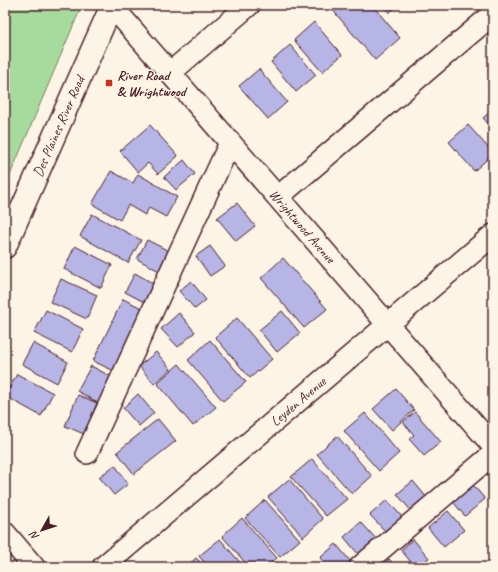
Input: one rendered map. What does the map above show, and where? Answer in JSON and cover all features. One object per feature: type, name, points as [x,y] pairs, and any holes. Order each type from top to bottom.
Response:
[{"type":"main road","name":"Des Plaines River Road","points":[[5,248],[112,6]]},
{"type":"street","points":[[170,73],[249,5]]},
{"type":"street","name":"Wrightwood Avenue","points":[[112,6],[493,446]]},
{"type":"street","points":[[278,197],[493,14]]},
{"type":"street","points":[[87,453],[230,143]]},
{"type":"street","name":"Leyden Avenue","points":[[103,567],[493,235]]},
{"type":"street","points":[[360,567],[493,454]]},
{"type":"street","points":[[5,533],[34,567]]},
{"type":"green space","points":[[5,5],[82,5],[5,187]]},
{"type":"building","points":[[334,5],[372,5],[400,38],[375,60],[331,8]]},
{"type":"building","points":[[382,5],[398,5],[389,13]]},
{"type":"building","points":[[314,22],[342,55],[322,72],[294,40]]},
{"type":"building","points":[[290,45],[316,75],[296,92],[271,62]]},
{"type":"building","points":[[259,69],[287,102],[268,119],[239,86]]},
{"type":"building","points":[[493,109],[493,129],[483,118]]},
{"type":"building","points":[[150,125],[178,156],[158,174],[148,163],[138,172],[120,151]]},
{"type":"building","points":[[468,125],[493,153],[474,171],[449,142]]},
{"type":"building","points":[[184,160],[195,174],[176,190],[164,177]]},
{"type":"building","points":[[111,171],[133,183],[138,174],[177,197],[166,217],[149,208],[145,215],[128,205],[120,220],[92,204]]},
{"type":"building","points":[[237,203],[255,226],[236,241],[217,218]]},
{"type":"building","points":[[92,214],[141,240],[128,263],[80,236]]},
{"type":"building","points":[[147,240],[171,252],[161,272],[137,259]]},
{"type":"building","points":[[75,246],[112,265],[101,288],[64,269]]},
{"type":"building","points":[[210,246],[225,266],[210,276],[196,256]]},
{"type":"building","points":[[283,258],[327,309],[304,328],[261,278]]},
{"type":"building","points":[[135,273],[156,285],[146,303],[125,292]]},
{"type":"building","points":[[61,279],[97,295],[87,319],[50,302]]},
{"type":"building","points":[[191,281],[206,300],[195,309],[179,291]]},
{"type":"building","points":[[123,299],[144,309],[114,371],[93,361]]},
{"type":"building","points":[[46,310],[83,329],[72,352],[34,333]]},
{"type":"building","points":[[282,311],[300,333],[277,352],[259,330]]},
{"type":"building","points":[[179,313],[195,332],[178,347],[161,329]]},
{"type":"building","points":[[237,318],[272,359],[250,378],[215,337]]},
{"type":"building","points":[[210,340],[246,382],[223,401],[188,360]]},
{"type":"building","points":[[33,343],[68,362],[57,383],[22,364]]},
{"type":"building","points":[[156,352],[171,369],[154,384],[139,366]]},
{"type":"building","points":[[179,364],[216,407],[193,426],[157,383]]},
{"type":"building","points":[[91,366],[112,377],[98,403],[77,391]]},
{"type":"building","points":[[17,374],[53,393],[41,416],[5,396]]},
{"type":"building","points":[[396,389],[414,410],[392,430],[373,409]]},
{"type":"building","points":[[138,394],[154,413],[139,426],[123,408]]},
{"type":"building","points":[[78,395],[97,403],[84,434],[65,426]]},
{"type":"building","points":[[415,412],[441,442],[424,456],[409,439],[414,435],[403,422]]},
{"type":"building","points":[[365,413],[399,453],[379,471],[344,431]]},
{"type":"building","points":[[158,419],[176,441],[134,474],[117,452]]},
{"type":"building","points":[[337,436],[372,476],[352,494],[317,454]]},
{"type":"building","points":[[312,459],[347,499],[326,516],[291,477]]},
{"type":"building","points":[[115,465],[128,484],[114,495],[99,477]]},
{"type":"building","points":[[289,479],[323,519],[303,537],[268,497]]},
{"type":"building","points":[[413,481],[428,499],[412,512],[397,494]]},
{"type":"building","points":[[473,485],[485,499],[465,516],[453,502]]},
{"type":"building","points":[[265,500],[300,540],[280,557],[245,518]]},
{"type":"building","points":[[387,500],[403,518],[386,532],[370,515]]},
{"type":"building","points":[[448,511],[464,530],[444,547],[428,528]]},
{"type":"building","points":[[242,518],[277,558],[267,567],[249,567],[222,536]]},
{"type":"building","points":[[361,522],[377,540],[359,555],[344,537]]},
{"type":"building","points":[[220,539],[244,567],[208,567],[199,556]]},
{"type":"building","points":[[413,539],[429,558],[418,567],[415,567],[401,550]]},
{"type":"building","points":[[336,544],[351,562],[346,567],[328,567],[320,558]]},
{"type":"building","points":[[196,558],[205,567],[186,567]]},
{"type":"building","points":[[389,559],[396,567],[381,567]]},
{"type":"place","name":"River Road & Wrightwood","points":[[109,83]]}]
